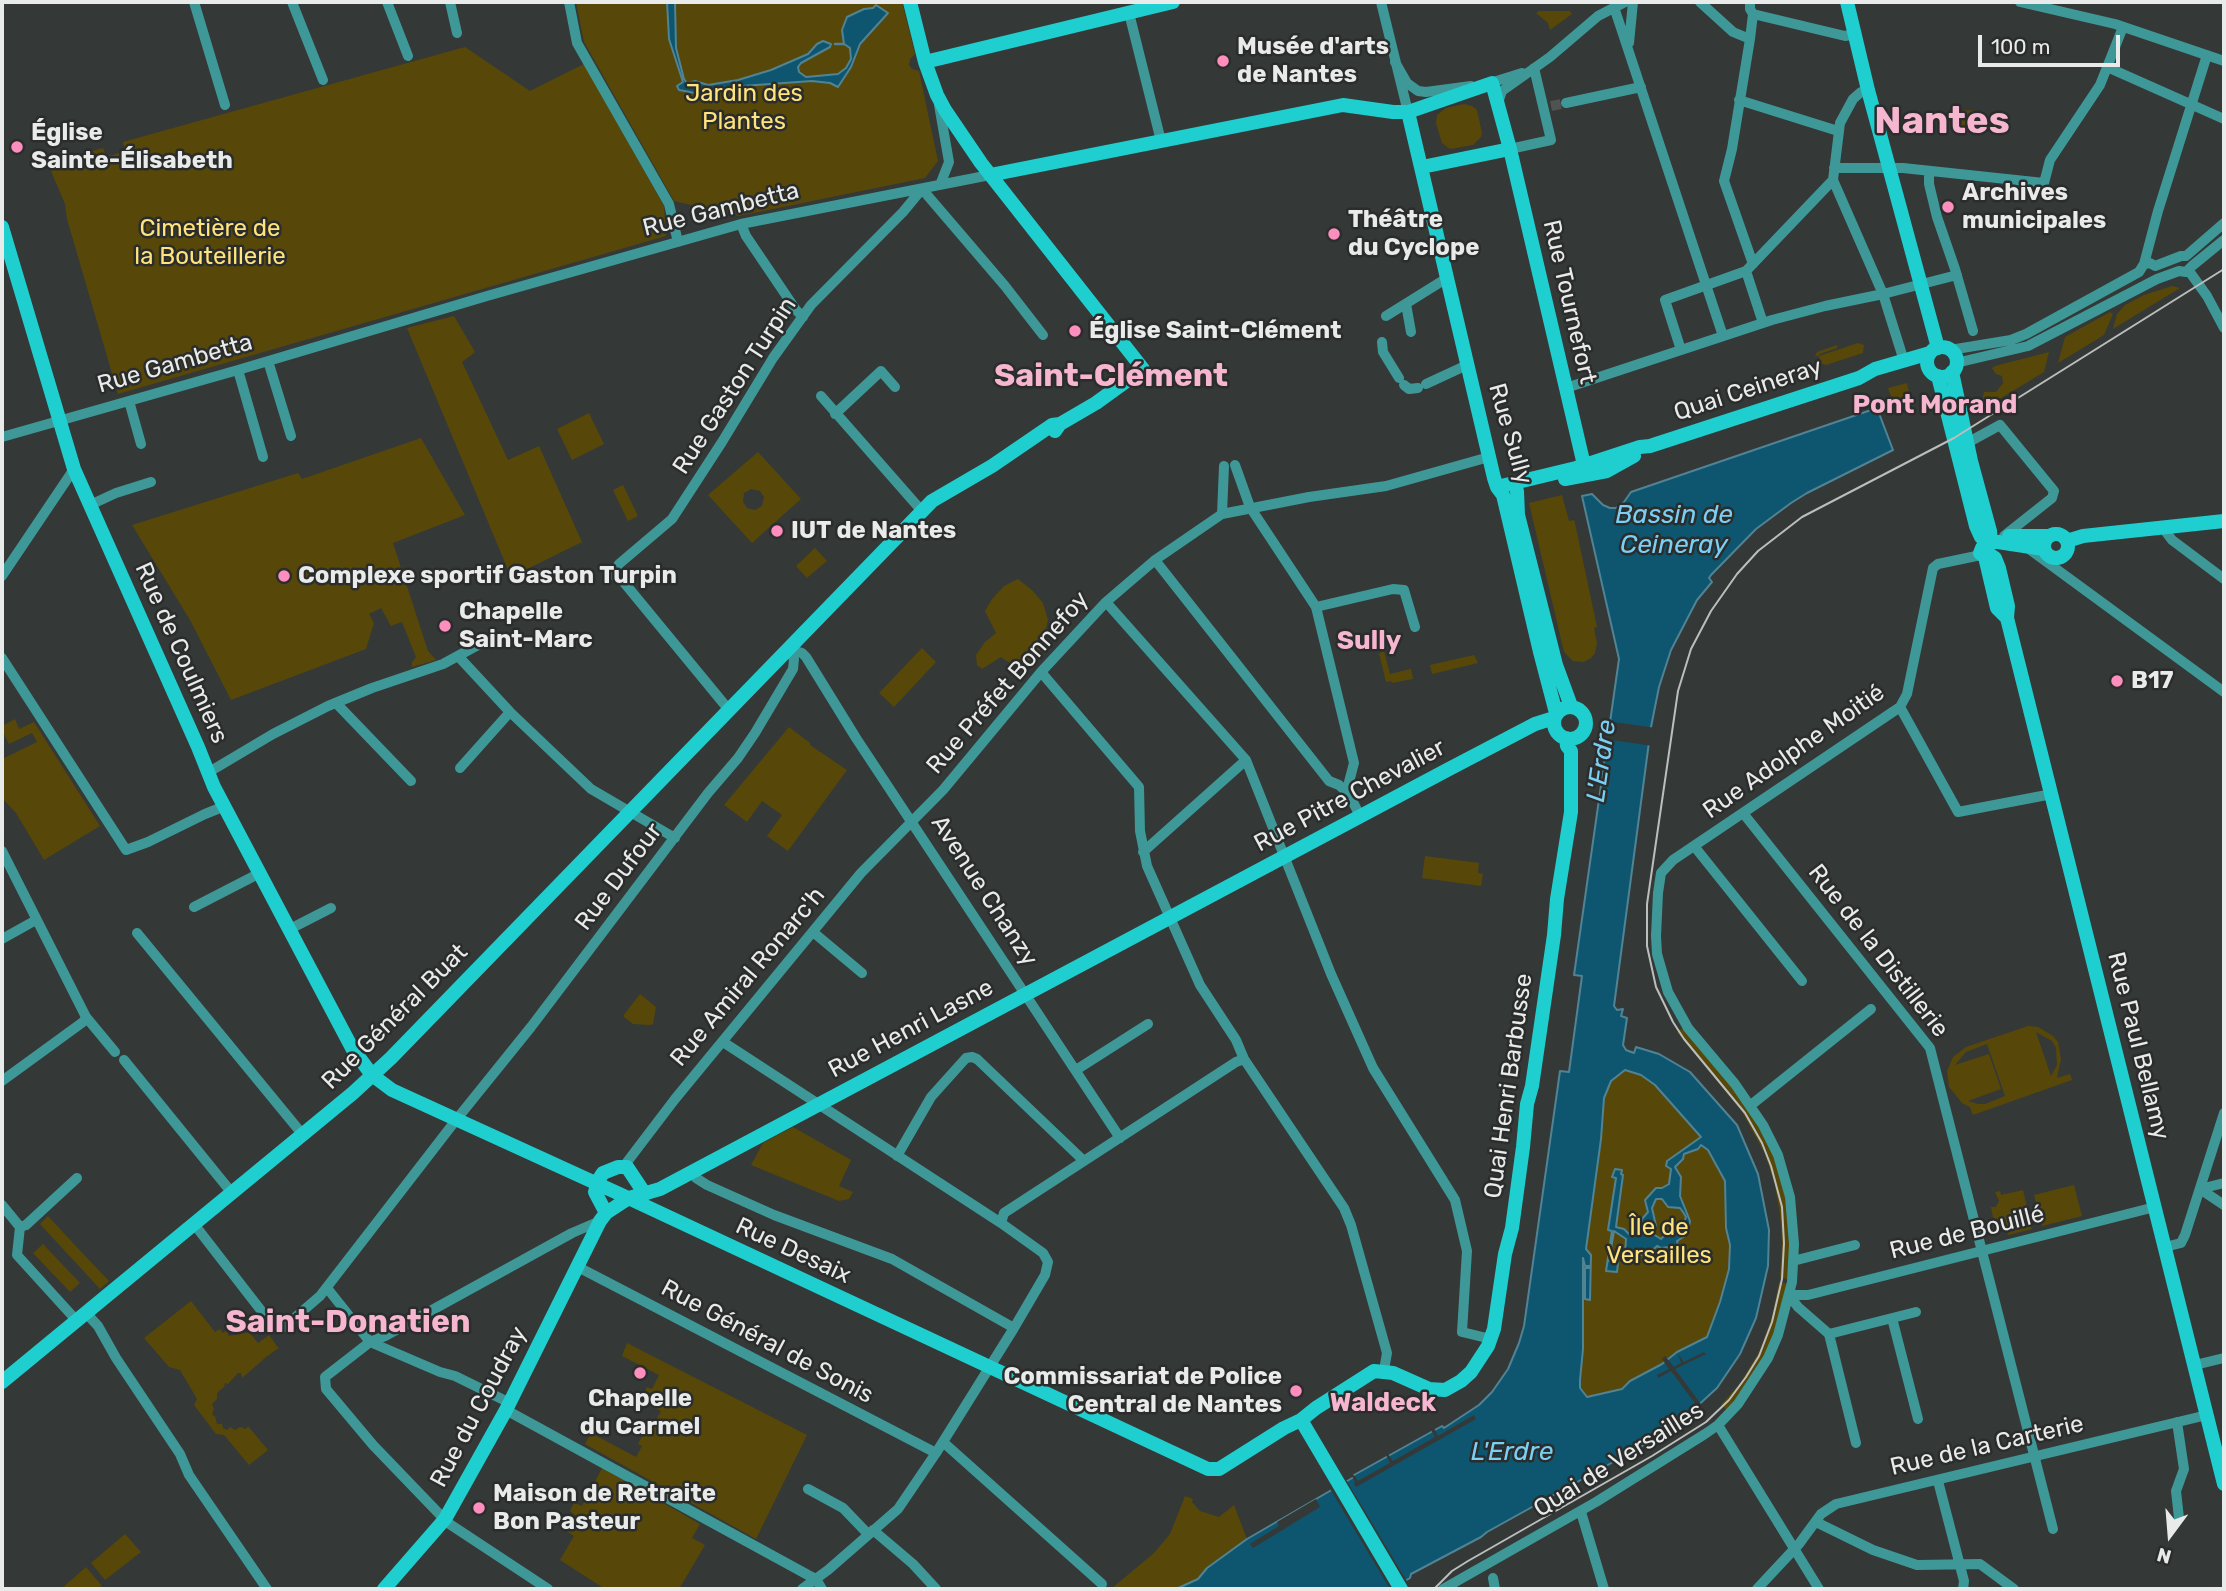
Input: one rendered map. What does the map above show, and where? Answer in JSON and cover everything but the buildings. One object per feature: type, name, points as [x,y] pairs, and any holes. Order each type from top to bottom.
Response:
[{"type":"main road","points":[[910,2],[925,62],[937,95],[990,175]]},
{"type":"main road","points":[[925,62],[1173,2]]},
{"type":"main road","points":[[1847,2],[1868,90],[1942,361]]},
{"type":"main road","points":[[1408,112],[1492,83]]},
{"type":"main road","name":"Rue Tournefort","points":[[1492,83],[1566,388],[1582,470]]},
{"type":"main road","name":"Rue Gambetta","points":[[990,175],[1342,105],[1392,113],[1408,112]]},
{"type":"main road","name":"Rue Sully","points":[[1408,112],[1489,457],[1518,514],[1556,665],[1571,706]]},
{"type":"main road","points":[[1422,167],[1510,149]]},
{"type":"main road","name":"Rue Général Buat","points":[[2,1382],[354,1093],[391,1058],[729,710],[791,654],[922,510],[942,494],[992,466],[1052,425],[1060,424],[1096,403],[1143,369],[990,175]]},
{"type":"main road","name":"Rue de Coulmiers","points":[[2,227],[74,469],[208,772],[352,1048],[372,1075]]},
{"type":"main road","name":"Quai Ceineray","points":[[1506,491],[1582,470],[1640,447],[1859,378],[1875,369],[1904,361],[1942,361]]},
{"type":"main road","name":"Quai Ceineray","points":[[1859,378],[1877,377],[1942,361]]},
{"type":"main road","name":"Rue Paul Bellamy","points":[[1942,361],[1967,443],[1988,549]]},
{"type":"main road","name":"Rue Paul Bellamy","points":[[1942,361],[1976,526],[1999,568],[2008,606],[2007,618],[2224,1484]]},
{"type":"main road","name":"Rue Sully","points":[[1506,491],[1555,715]]},
{"type":"main road","points":[[2067,541],[2079,537],[2224,521]]},
{"type":"main road","points":[[1988,549],[2024,545],[2050,552],[2058,558],[2066,553],[2067,541],[2060,535],[2050,552]]},
{"type":"main road","points":[[1988,549],[2050,552]]},
{"type":"main road","points":[[1571,706],[1581,711],[1586,719],[1585,728],[1572,742],[1555,730],[1555,715],[1563,708],[1571,706]]},
{"type":"main road","name":"Rue Pitre Chevalier","points":[[1026,994],[1555,715]]},
{"type":"main road","name":"Quai Henri Barbusse","points":[[1384,1370],[1429,1389],[1444,1390],[1461,1381],[1478,1364],[1491,1339],[1512,1228],[1527,1099],[1532,1086],[1569,829],[1572,742]]},
{"type":"main road","name":"Rue Henri Lasne","points":[[629,1198],[660,1189],[1026,994]]},
{"type":"main road","name":"Rue Desaix","points":[[372,1075],[388,1088],[1213,1471],[1301,1420]]},
{"type":"main road","points":[[600,1223],[595,1196],[597,1184],[604,1174],[624,1166],[631,1170],[645,1194]]},
{"type":"main road","points":[[600,1223],[629,1198]]},
{"type":"main road","name":"Rue du Coudray","points":[[384,1589],[445,1519],[508,1406],[600,1223]]},
{"type":"main road","points":[[1384,1370],[1370,1373],[1301,1420],[1401,1589]]},
{"type":"street","points":[[194,2],[225,105]]},
{"type":"street","points":[[292,2],[323,80]]},
{"type":"street","points":[[387,2],[408,56]]},
{"type":"street","points":[[450,2],[457,33]]},
{"type":"street","points":[[569,2],[577,43],[669,204],[678,242]]},
{"type":"street","points":[[1381,2],[1408,112]]},
{"type":"street","points":[[1629,49],[1633,2]]},
{"type":"street","points":[[1700,2],[1733,32],[1750,39]]},
{"type":"street","points":[[1751,2],[1750,9],[1753,14],[1750,39],[1724,186],[1763,323]]},
{"type":"street","points":[[2021,2],[2061,6],[2224,61]]},
{"type":"street","points":[[1498,103],[1502,91],[1598,16],[1619,4],[1629,49],[1723,336]]},
{"type":"street","points":[[1129,13],[1161,141]]},
{"type":"street","points":[[1753,14],[1844,36],[1855,34]]},
{"type":"street","points":[[1834,168],[1890,167],[2044,183],[2053,155],[2100,85],[2123,27]]},
{"type":"street","points":[[2152,281],[2141,279],[2156,216],[2207,55]]},
{"type":"street","points":[[1395,62],[1407,83],[1421,92],[1492,83],[1534,68]]},
{"type":"street","points":[[2107,67],[2224,119]]},
{"type":"street","points":[[1510,149],[1551,140],[1547,106],[1534,68]]},
{"type":"street","points":[[1566,103],[1641,87]]},
{"type":"street","points":[[1868,90],[1853,99],[1838,131],[1833,180],[1883,294],[1904,361]]},
{"type":"street","points":[[937,95],[948,162],[940,185]]},
{"type":"street","points":[[1739,100],[1838,131]]},
{"type":"street","points":[[1929,171],[1929,184],[1937,216],[1973,331]]},
{"type":"street","name":"Rue Gambetta","points":[[2,437],[741,224],[990,175]]},
{"type":"street","points":[[1678,351],[1665,300],[1705,281],[1749,267],[1833,180]]},
{"type":"street","points":[[922,189],[1006,286],[1043,335]]},
{"type":"street","name":"Rue Gaston Turpin","points":[[729,710],[622,580],[613,575],[619,564],[672,519],[773,358],[811,304],[922,189]]},
{"type":"street","points":[[1942,361],[2011,340],[2146,267],[2184,265],[2224,223]]},
{"type":"street","points":[[741,224],[746,236],[803,317]]},
{"type":"street","points":[[1942,361],[2028,346],[2184,265],[2224,240]]},
{"type":"street","points":[[2184,265],[2207,296],[2224,328]]},
{"type":"street","points":[[2146,267],[2158,272],[2152,281]]},
{"type":"street","points":[[1566,388],[1763,323],[1957,275]]},
{"type":"street","points":[[1386,316],[1447,278]]},
{"type":"street","points":[[1406,304],[1411,332]]},
{"type":"street","points":[[1382,342],[1383,352],[1402,382],[1409,388],[1422,386],[1467,365]]},
{"type":"street","points":[[268,361],[291,436]]},
{"type":"street","points":[[238,370],[263,457]]},
{"type":"street","points":[[835,414],[881,372],[895,387]]},
{"type":"street","points":[[821,396],[922,510]]},
{"type":"street","points":[[129,401],[141,444]]},
{"type":"street","points":[[1967,443],[2000,425],[2054,492],[2052,498],[1988,549]]},
{"type":"street","name":"Rue Préfet Bonnefoy","points":[[913,822],[1041,672],[1106,602],[1155,560],[1222,514],[1250,507],[1386,486],[1489,457]]},
{"type":"street","points":[[1222,514],[1229,466],[1250,507],[1316,607],[1354,764],[1349,794]]},
{"type":"street","points":[[2,576],[74,469]]},
{"type":"street","points":[[90,505],[151,482]]},
{"type":"street","points":[[2163,528],[2172,540],[2224,579]]},
{"type":"street","name":"Rue Adolphe Moitié","points":[[1666,866],[1900,707],[1907,694],[1933,568],[1967,553],[1988,549]]},
{"type":"street","points":[[2050,552],[2224,692]]},
{"type":"street","points":[[1155,560],[1329,781],[1349,794],[1360,816]]},
{"type":"street","points":[[1316,607],[1393,589],[1405,590],[1415,627]]},
{"type":"street","points":[[1106,602],[1246,760],[1331,974],[1373,1068],[1455,1200],[1467,1251],[1462,1332],[1491,1339]]},
{"type":"street","points":[[208,772],[273,734],[336,703],[443,664],[489,639]]},
{"type":"street","name":"Avenue Chanzy","points":[[791,654],[802,653],[1120,1138]]},
{"type":"street","name":"Rue Dufour","points":[[194,1224],[263,1313],[284,1327],[320,1296],[531,1027],[755,733],[793,669],[791,654]]},
{"type":"street","points":[[458,656],[510,712],[591,789],[675,838]]},
{"type":"street","points":[[2,659],[126,850],[225,806]]},
{"type":"street","points":[[1041,672],[1139,787],[1140,831],[1147,866],[1200,985],[1236,1040],[1244,1059],[1344,1208],[1387,1353],[1384,1370]]},
{"type":"street","points":[[336,703],[411,781]]},
{"type":"street","points":[[1900,707],[1958,812],[2052,794]]},
{"type":"street","points":[[460,768],[510,712]]},
{"type":"street","points":[[1143,852],[1246,760]]},
{"type":"street","name":"Rue de la Distillerie","points":[[1744,813],[1928,1044],[2053,1529]]},
{"type":"street","name":"Rue Amiral Ronarc'h","points":[[624,1166],[675,1099],[861,873],[913,822]]},
{"type":"street","points":[[1694,846],[1802,981]]},
{"type":"street","points":[[2,851],[86,1017],[232,1193]]},
{"type":"street","name":"Quai de Versailles","points":[[1443,1589],[1581,1511],[1718,1425],[1747,1392],[1768,1358],[1778,1335],[1789,1295],[1793,1261],[1793,1219],[1784,1174],[1770,1137],[1751,1105],[1688,1028],[1668,992],[1657,954],[1656,936],[1658,893],[1661,873],[1666,866]]},
{"type":"street","points":[[194,907],[260,873]]},
{"type":"street","points":[[290,929],[331,908]]},
{"type":"street","points":[[2,939],[36,920]]},
{"type":"street","points":[[813,932],[862,973]]},
{"type":"street","points":[[137,933],[303,1135]]},
{"type":"street","points":[[1751,1105],[1871,1009]]},
{"type":"street","points":[[2,1081],[83,1022],[86,1017]]},
{"type":"street","points":[[1076,1070],[1148,1024]]},
{"type":"street","points":[[723,1042],[1001,1223],[1043,1253],[1048,1262],[1045,1275],[1014,1328],[898,1509],[819,1584],[802,1589]]},
{"type":"street","points":[[897,1156],[932,1097],[966,1058],[972,1057],[1084,1161]]},
{"type":"street","points":[[1001,1223],[1004,1213],[1244,1059]]},
{"type":"street","points":[[2165,1247],[2181,1243],[2224,1113]]},
{"type":"street","points":[[692,1172],[707,1185],[774,1215],[892,1259],[1014,1328]]},
{"type":"street","points":[[77,1178],[23,1226],[17,1255],[81,1317],[98,1326],[116,1358],[180,1454],[189,1475],[267,1589]]},
{"type":"street","points":[[2200,1189],[2224,1183]]},
{"type":"street","points":[[2200,1189],[2224,1205]]},
{"type":"street","points":[[2,1205],[23,1226]]},
{"type":"street","name":"Rue de Bouillé","points":[[1789,1295],[1808,1295],[2155,1207]]},
{"type":"street","points":[[548,1589],[445,1519],[326,1390],[325,1377],[370,1342],[572,1233],[600,1223]]},
{"type":"street","points":[[1793,1261],[1854,1245]]},
{"type":"street","name":"Rue Général de Sonis","points":[[578,1267],[936,1453]]},
{"type":"street","points":[[327,1287],[370,1342],[455,1376],[554,1436],[819,1584]]},
{"type":"street","points":[[1789,1295],[1800,1310],[1829,1334],[1857,1443]]},
{"type":"street","points":[[1829,1334],[1916,1312]]},
{"type":"street","points":[[1892,1318],[1918,1419]]},
{"type":"street","points":[[2194,1365],[2224,1358]]},
{"type":"street","name":"Rue de la Carterie","points":[[1757,1589],[1825,1510],[1836,1504],[2207,1415]]},
{"type":"street","points":[[2177,1422],[2184,1469],[2176,1491],[2179,1518]]},
{"type":"street","points":[[1718,1425],[1819,1589]]},
{"type":"street","points":[[943,1442],[1102,1584]]},
{"type":"street","points":[[1938,1480],[1964,1582],[1963,1589]]},
{"type":"street","points":[[808,1489],[843,1508],[913,1564],[936,1589]]},
{"type":"street","points":[[1581,1511],[1605,1589]]},
{"type":"street","points":[[1816,1522],[1873,1550],[1917,1564],[1980,1564],[2014,1589]]},
{"type":"green space","name":"Jardin des Plantes","points":[[576,2],[902,2],[915,54],[909,65],[919,71],[938,161],[925,178],[739,216],[674,201],[584,42]]},
{"type":"green space","points":[[1570,11],[1572,14],[1550,30],[1548,23],[1536,13]]},
{"type":"green space","name":"Cimetière de la Bouteillerie","points":[[465,47],[530,91],[584,64],[664,206],[666,236],[118,394],[67,219],[65,204],[48,164],[103,148],[106,156],[113,155],[125,151],[123,142]]},
{"type":"green space","points":[[1464,104],[1477,110],[1481,137],[1473,145],[1450,149],[1442,143],[1436,123],[1437,115],[1446,108]]},
{"type":"green space","points":[[1979,111],[1981,114],[1977,133],[1961,132],[1959,129],[1960,112]]},
{"type":"green space","points":[[2172,286],[2180,288],[2113,329],[2117,314],[2125,305],[2144,295]]},
{"type":"green space","points":[[2110,312],[2113,314],[2104,335],[2058,363],[2065,337]]},
{"type":"green space","points":[[454,316],[475,352],[462,362],[508,460],[539,446],[582,542],[511,577],[407,328]]},
{"type":"green space","points":[[1858,343],[1864,345],[1863,353],[1826,365],[1820,363],[1819,356]]},
{"type":"green space","points":[[1837,345],[1837,348],[1815,356],[1817,352]]},
{"type":"green space","points":[[2049,352],[2044,372],[1980,411],[1984,392],[1996,392],[2003,383],[2002,376],[1996,374],[1992,368]]},
{"type":"green space","points":[[1907,383],[1908,397],[1905,404],[1896,410],[1888,388]]},
{"type":"green space","points":[[589,413],[604,444],[572,460],[557,429]]},
{"type":"green space","name":"Complexe sportif Gaston Turpin","points":[[421,438],[465,515],[393,543],[428,651],[436,660],[412,667],[416,657],[402,622],[391,626],[381,608],[369,614],[374,623],[366,649],[231,700],[190,620],[132,525],[298,473],[302,479]]},
{"type":"green space","points":[[758,452],[801,499],[752,543],[708,495]],"holes":[[[751,489],[760,491],[764,497],[762,506],[755,510],[747,508],[743,502],[744,493]]]},
{"type":"green space","points":[[623,485],[638,516],[628,521],[613,490]]},
{"type":"green space","points":[[1562,495],[1569,521],[1574,520],[1575,523],[1597,627],[1594,628],[1597,643],[1595,653],[1584,662],[1573,661],[1564,652],[1529,503]]},
{"type":"green space","points":[[815,548],[827,561],[807,578],[796,566]]},
{"type":"green space","points":[[1018,579],[1043,603],[1048,620],[1039,656],[1016,667],[1001,657],[982,669],[977,665],[976,655],[996,633],[985,611],[1004,586]]},
{"type":"green space","points":[[922,648],[936,662],[894,707],[879,693]]},
{"type":"green space","points":[[1384,651],[1390,674],[1411,669],[1413,679],[1386,682],[1379,653]]},
{"type":"green space","points":[[1474,655],[1478,663],[1432,674],[1430,665]]},
{"type":"green space","points":[[15,719],[19,729],[34,722],[100,826],[44,860],[16,813],[2,798],[2,759],[37,742],[32,733],[9,744],[2,726]]},
{"type":"green space","points":[[789,727],[847,770],[788,851],[767,836],[782,815],[762,801],[747,822],[724,805]]},
{"type":"green space","points":[[1425,856],[1479,863],[1478,873],[1483,874],[1481,886],[1422,878]]},
{"type":"green space","points":[[640,994],[656,1007],[653,1024],[633,1024],[623,1016]]},
{"type":"green space","points":[[2028,1026],[2038,1027],[2058,1042],[2061,1059],[2057,1078],[2070,1074],[2072,1080],[1973,1115],[1970,1107],[1962,1103],[1949,1087],[1947,1071],[1953,1057],[1966,1047]],"holes":[[[2036,1032],[2052,1041],[2056,1048],[2057,1065],[2051,1076]],[[1987,1044],[2005,1096],[1978,1104],[1968,1101],[2001,1089],[1989,1054],[1955,1065],[1966,1052]]]},
{"type":"green space","points":[[1684,1027],[1751,1109],[1777,1160],[1791,1225],[1789,1279],[1780,1278],[1780,1214],[1774,1181],[1764,1152],[1741,1110],[1677,1032]]},
{"type":"green space","name":"Île de Versailles","points":[[1624,1070],[1641,1075],[1665,1094],[1701,1137],[1701,1144],[1708,1150],[1725,1181],[1729,1269],[1707,1337],[1677,1352],[1662,1364],[1630,1381],[1622,1389],[1587,1397],[1580,1388],[1583,1349],[1583,1257],[1592,1207],[1604,1097],[1611,1081]]},
{"type":"green space","points":[[793,1127],[851,1160],[839,1186],[853,1192],[849,1199],[839,1201],[751,1165],[763,1143]]},
{"type":"green space","points":[[2074,1185],[2082,1216],[2042,1226],[2034,1195]]},
{"type":"green space","points":[[2023,1190],[2032,1229],[2008,1235],[2005,1224],[1993,1217],[1991,1207],[1996,1207],[1999,1201],[1995,1192],[2000,1191],[2001,1195]]},
{"type":"green space","points":[[48,1216],[109,1281],[100,1289],[40,1224]]},
{"type":"green space","points":[[43,1244],[80,1283],[70,1292],[33,1253]]},
{"type":"green space","points":[[1779,1282],[1788,1284],[1768,1353],[1728,1411],[1721,1405],[1741,1382],[1760,1350],[1772,1317]]},
{"type":"green space","points":[[191,1301],[215,1332],[220,1329],[223,1333],[226,1331],[229,1336],[249,1332],[258,1343],[269,1335],[279,1349],[242,1378],[241,1373],[238,1373],[228,1384],[225,1383],[212,1404],[212,1415],[215,1416],[217,1424],[222,1424],[227,1430],[230,1427],[235,1430],[240,1427],[246,1429],[248,1426],[268,1450],[249,1465],[224,1435],[216,1434],[194,1405],[197,1399],[180,1370],[169,1367],[144,1338]]},
{"type":"green space","points":[[627,1343],[807,1435],[756,1539],[585,1444],[591,1433],[636,1457],[642,1446],[638,1444],[651,1418],[656,1420],[661,1411],[641,1400],[647,1387],[652,1389],[659,1375],[622,1356]]},
{"type":"green space","points":[[602,1468],[700,1524],[692,1538],[705,1545],[679,1589],[605,1589],[560,1560],[574,1536],[563,1529],[565,1525],[573,1525],[576,1516],[570,1511],[574,1503],[582,1506]]},
{"type":"green space","points":[[1185,1496],[1193,1499],[1192,1502],[1200,1511],[1219,1517],[1234,1505],[1247,1539],[1219,1558],[1198,1579],[1176,1589],[1111,1589],[1154,1553],[1170,1534]]},
{"type":"green space","points":[[125,1534],[141,1552],[105,1580],[91,1563]]},
{"type":"green space","points":[[86,1567],[102,1586],[96,1589],[61,1589]]},
{"type":"water","points":[[667,2],[675,2],[676,48],[684,79],[687,83],[695,81],[708,85],[771,70],[808,54],[823,41],[831,44],[830,47],[801,63],[799,72],[806,77],[838,74],[846,68],[851,59],[850,48],[844,44],[842,30],[847,17],[876,5],[888,13],[860,44],[851,67],[838,87],[812,81],[728,87],[695,93],[679,90],[677,86],[683,82],[669,39]]},
{"type":"water","points":[[1877,408],[1893,450],[1791,503],[1756,529],[1711,575],[1709,578],[1712,582],[1697,600],[1671,650],[1659,687],[1651,727],[1614,1006],[1617,1010],[1623,1009],[1621,1016],[1627,1018],[1623,1045],[1626,1050],[1634,1053],[1636,1047],[1659,1054],[1690,1072],[1737,1125],[1758,1174],[1769,1230],[1768,1266],[1756,1318],[1740,1354],[1717,1388],[1671,1430],[1411,1574],[1410,1578],[1391,1589],[1176,1589],[1198,1579],[1207,1568],[1247,1539],[1354,1475],[1442,1426],[1444,1428],[1479,1405],[1508,1369],[1519,1343],[1524,1326],[1560,1071],[1569,1072],[1582,976],[1574,975],[1619,659],[1582,496],[1592,494],[1603,505],[1616,508],[1631,492]],"holes":[[[1625,1070],[1641,1075],[1655,1085],[1701,1137],[1667,1161],[1666,1166],[1671,1169],[1669,1184],[1656,1188],[1645,1200],[1648,1212],[1642,1219],[1641,1228],[1631,1236],[1624,1229],[1616,1227],[1623,1175],[1622,1170],[1615,1169],[1608,1230],[1612,1231],[1606,1271],[1617,1272],[1618,1263],[1609,1261],[1614,1231],[1626,1239],[1625,1254],[1646,1256],[1657,1246],[1678,1246],[1677,1241],[1685,1236],[1684,1231],[1690,1221],[1680,1196],[1681,1177],[1675,1167],[1684,1154],[1698,1149],[1701,1145],[1708,1150],[1725,1181],[1729,1269],[1707,1337],[1677,1352],[1662,1364],[1630,1381],[1622,1389],[1587,1397],[1580,1388],[1583,1258],[1585,1266],[1590,1266],[1585,1268],[1585,1299],[1590,1300],[1591,1255],[1586,1249],[1604,1098],[1611,1081]],[[1656,1199],[1662,1199],[1668,1207],[1680,1208],[1683,1212],[1686,1217],[1680,1233],[1667,1233],[1661,1239],[1653,1234],[1656,1226],[1652,1208]]]},
{"type":"pier","points":[[1606,721],[1656,728],[1653,746],[1605,739]]},
{"type":"pier","points":[[1704,1352],[1706,1354],[1675,1369],[1703,1407],[1700,1410],[1671,1371],[1658,1378],[1657,1375],[1669,1369],[1662,1359],[1665,1356],[1674,1367],[1681,1363],[1678,1354],[1684,1362]]},
{"type":"pier","points":[[1474,1415],[1476,1419],[1356,1487],[1352,1476],[1358,1481],[1390,1463],[1386,1455],[1393,1461],[1435,1437],[1431,1430],[1434,1428],[1438,1436]]},
{"type":"pier","points":[[1345,1478],[1408,1583],[1398,1589],[1390,1589],[1329,1487]]},
{"type":"pier","points":[[1316,1499],[1320,1507],[1253,1548],[1250,1544],[1279,1526],[1277,1522]]},
{"type":"waterway","points":[[835,44],[844,44]]},
{"type":"tunnel","points":[[1551,106],[1566,103]]},
{"type":"tram line","points":[[1434,1589],[1452,1571],[1468,1561],[1652,1456],[1706,1422],[1729,1400],[1746,1377],[1759,1356],[1772,1322],[1782,1279],[1784,1243],[1782,1207],[1771,1166],[1745,1113],[1673,1022],[1656,987],[1647,946],[1647,904],[1678,691],[1691,649],[1711,611],[1737,574],[1758,551],[1802,517],[1954,438],[2224,269]]},
{"type":"place","name":"Musée d'arts de Nantes","points":[[1223,61]]},
{"type":"place","name":"Église Sainte-Élisabeth","points":[[17,147]]},
{"type":"place","name":"Archives municipales","points":[[1948,207]]},
{"type":"place","name":"Théâtre du Cyclope","points":[[1334,234]]},
{"type":"place","name":"Église Saint-Clément","points":[[1075,331]]},
{"type":"place","name":"IUT de Nantes","points":[[777,531]]},
{"type":"place","name":"Complexe sportif Gaston Turpin","points":[[284,576]]},
{"type":"place","name":"Chapelle Saint-Marc","points":[[445,626]]},
{"type":"place","name":"B17","points":[[2117,681]]},
{"type":"place","name":"Chapelle du Carmel","points":[[640,1373]]},
{"type":"place","name":"Commissariat de Police Central de Nantes","points":[[1296,1391]]},
{"type":"place","name":"Maison de Retraite Bon Pasteur","points":[[479,1508]]},
{"type":"district","name":"Nantes","points":[[1942,122]]},
{"type":"district","name":"Saint-Clément","points":[[1111,377]]},
{"type":"district","name":"Pont Morand","points":[[1935,405]]},
{"type":"district","name":"Sully","points":[[1369,641]]},
{"type":"district","name":"Saint-Donatien","points":[[348,1323]]},
{"type":"district","name":"Waldeck","points":[[1383,1403]]},
{"type":"water label","name":"Bassin de Ceineray","points":[[1674,530]]},
{"type":"water label","name":"L'Erdre","points":[[1602,761]]},
{"type":"water label","name":"L'Erdre","points":[[1512,1452]]}]
